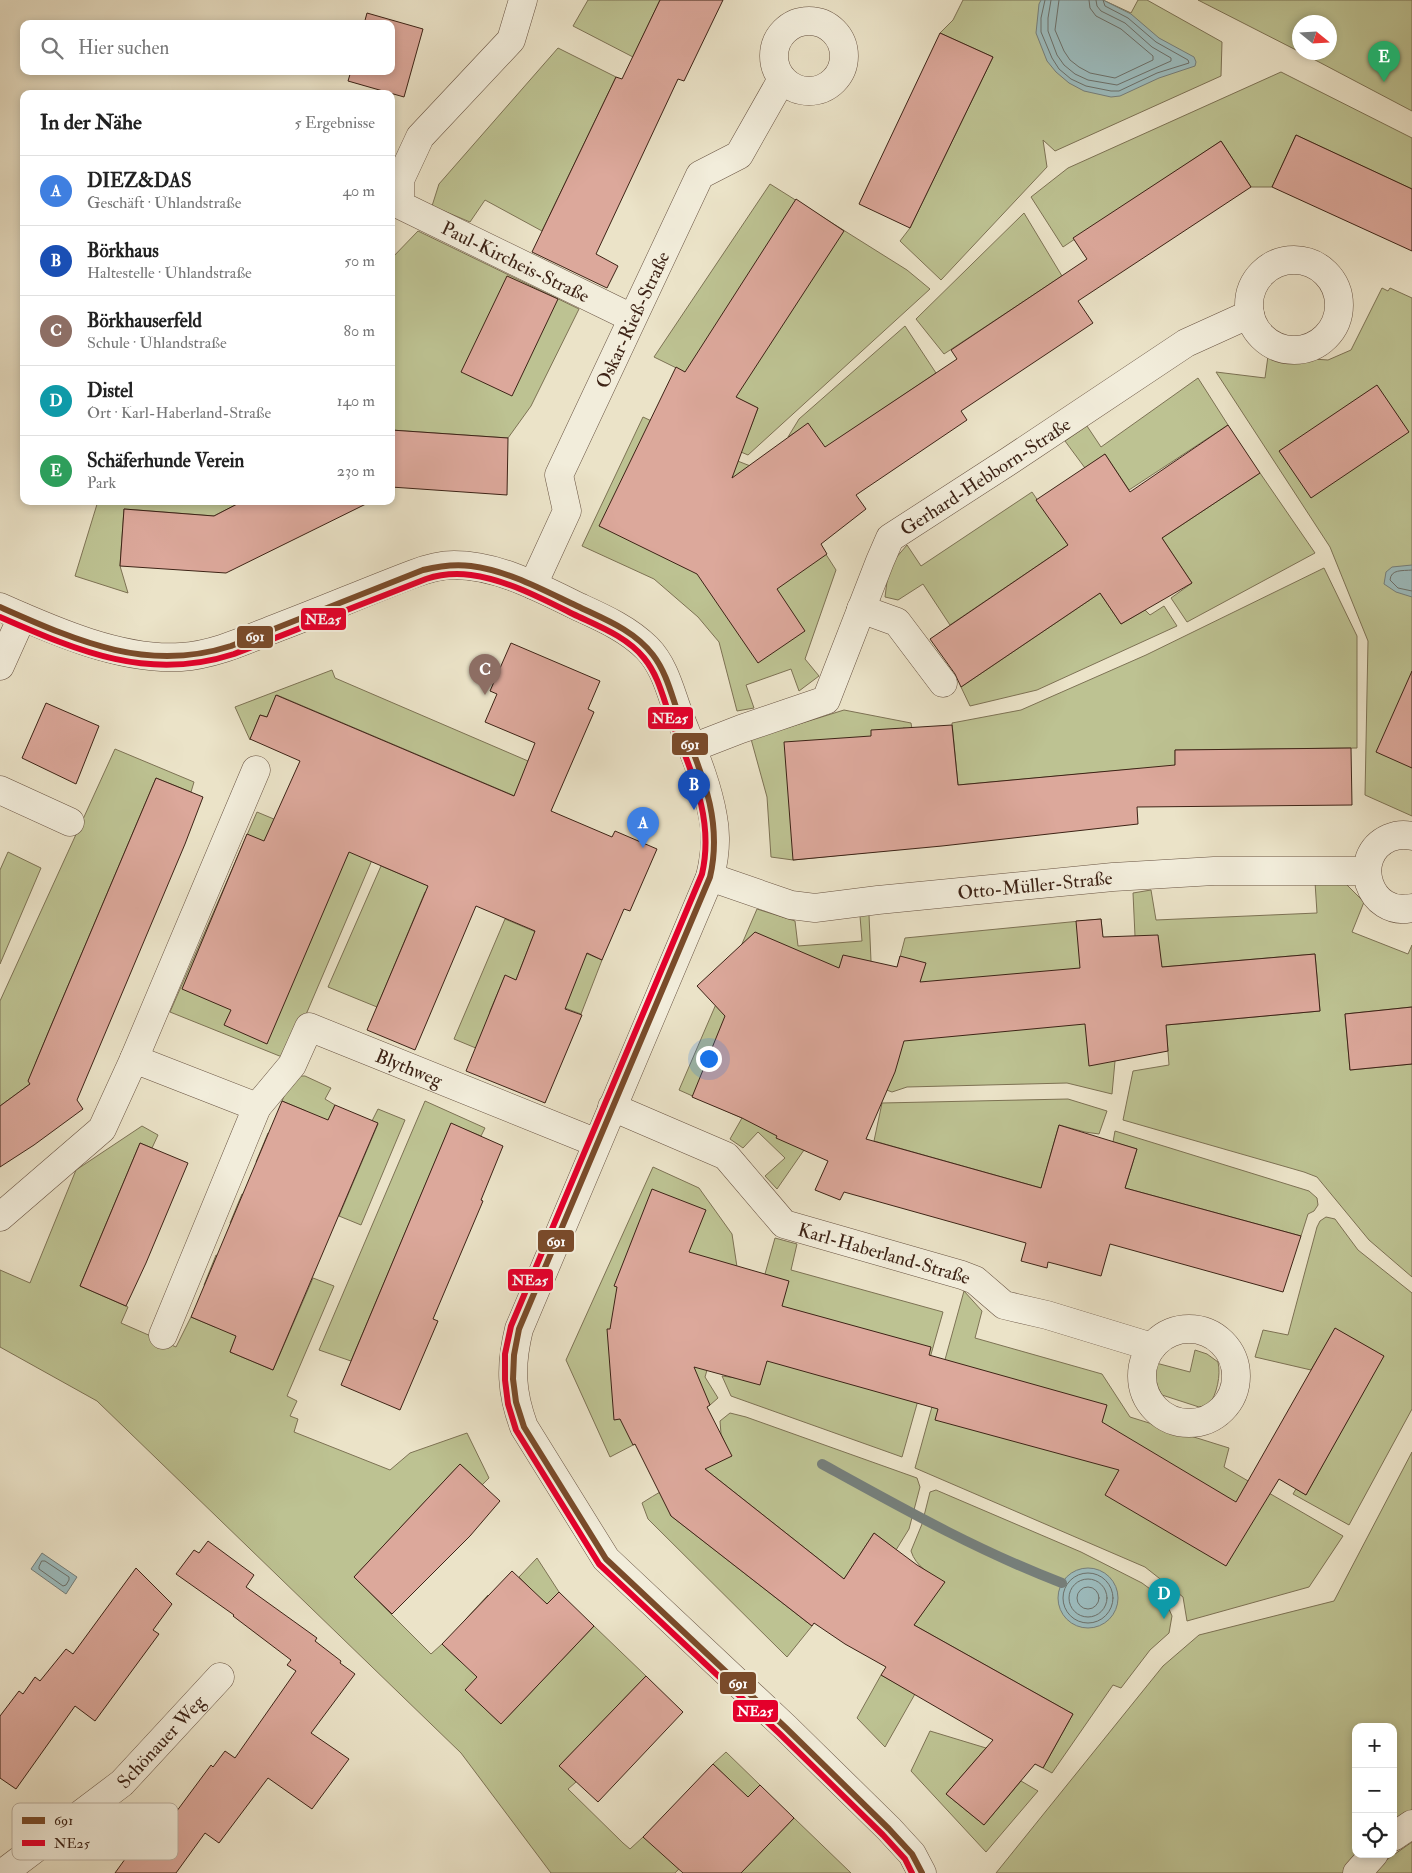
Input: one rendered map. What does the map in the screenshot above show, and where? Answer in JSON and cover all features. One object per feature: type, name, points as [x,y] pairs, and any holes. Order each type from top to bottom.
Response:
[{"type":"street","name":"Paul-Kircheis-Straße","points":[[523,0],[511,40],[420,137],[400,180],[395,214],[632,318]]},
{"type":"street","name":"Oskar-Rieß-Straße","points":[[533,585],[567,511],[559,475],[700,175],[739,155],[782,79]]},
{"type":"street","name":"Gerhard-Hebborn-Straße","points":[[692,748],[826,700],[890,538],[1010,461],[1186,343],[1250,314]]},
{"type":"street","points":[[0,666],[11,612],[77,638],[128,652],[180,657],[198,655],[239,643],[430,568],[454,565],[483,569],[510,576],[533,585],[618,626],[635,637],[648,649],[660,666],[692,748],[713,817],[716,843],[714,863],[710,877],[518,1329],[514,1348],[512,1385],[524,1427],[606,1558],[786,1728],[889,1829],[912,1854],[922,1873]]},
{"type":"street","points":[[861,609],[897,622],[943,683]]},
{"type":"street","points":[[0,1217],[102,1129],[134,1059],[256,770]]},
{"type":"street","points":[[0,790],[70,822]]},
{"type":"street","points":[[1412,836],[1395,836],[1384,841],[1374,849],[1366,871],[1368,883],[1374,894],[1383,902],[1394,908],[1412,908]]},
{"type":"street","name":"Otto-Müller-Straße","points":[[710,877],[791,905],[815,908],[1112,877],[1214,872],[1366,871]]},
{"type":"street","name":"Blythweg","points":[[163,1335],[257,1107],[292,1065],[309,1027],[597,1143]]},
{"type":"street","points":[[134,1059],[257,1107]]},
{"type":"street","name":"Karl-Haberland-Straße","points":[[612,1107],[726,1156],[784,1224],[962,1275],[975,1280],[1004,1305],[1048,1315],[1152,1347]]},
{"type":"street","name":"Schönauer Weg","points":[[96,1803],[122,1783],[220,1677]]},
{"type":"street","points":[[1397,1835],[1412,1824]]},
{"type":"street","points":[[1357,1873],[1370,1858]]},
{"type":"street","name":"Schönauer Weg","points":[[3,1873],[20,1860]]},
{"type":"green space","points":[[588,0],[660,0],[633,57],[573,26]]},
{"type":"green space","points":[[963,0],[1103,0],[1131,13],[1138,0],[1147,0],[1222,42],[1221,76],[1055,151],[1043,140],[1047,167],[941,280],[900,241],[910,228],[993,57],[940,33],[953,20]]},
{"type":"green space","points":[[1198,0],[1412,0],[1412,111],[1315,60],[1337,60],[1337,15],[1292,15],[1292,48]]},
{"type":"green space","points":[[558,48],[616,77],[542,231],[485,200],[470,222],[432,206],[439,184]]},
{"type":"green space","points":[[1281,72],[1412,138],[1412,189],[1296,135],[1272,187],[1251,187],[1221,141],[1063,247],[1031,197],[1068,168]]},
{"type":"green space","points":[[770,184],[907,270],[930,289],[748,455],[741,452],[758,408],[654,357]]},
{"type":"green space","points":[[1024,213],[1062,276],[944,354],[916,319]]},
{"type":"green space","points":[[418,231],[579,309],[531,406],[508,438],[395,430],[395,255]]},
{"type":"green space","points":[[1382,288],[1388,291],[1390,288],[1412,298],[1412,816],[1365,795],[1368,641],[1330,547],[1216,372],[1265,378],[1268,356],[1328,360],[1351,350]]},
{"type":"green space","points":[[905,326],[936,373],[825,448],[808,424],[788,437],[799,419]]},
{"type":"green space","points":[[1198,378],[1228,425],[1129,490],[1105,454],[1085,468],[1065,441],[1087,426],[1101,447]]},
{"type":"green space","points":[[643,417],[735,460],[776,476],[836,570],[805,659],[819,676],[799,691],[791,669],[746,685],[754,708],[737,711],[719,642],[698,617],[654,579],[582,546]]},
{"type":"green space","points":[[1260,473],[1315,553],[1187,622],[1171,598],[1192,583],[1162,538]]},
{"type":"green space","points":[[1032,492],[1068,545],[950,625],[923,584],[898,600],[885,597],[889,566],[907,545],[921,566]]},
{"type":"green space","points":[[97,505],[235,505],[214,516],[124,509],[120,566],[128,593],[75,576]]},
{"type":"green space","points":[[1324,568],[1357,636],[1357,748],[1175,750],[1175,769],[1135,769],[958,785],[952,723],[1021,710],[1146,655]]},
{"type":"green space","points":[[1100,593],[1121,624],[1145,610],[1150,615],[1164,606],[1177,626],[1037,690],[970,706],[961,687]]},
{"type":"green space","points":[[332,670],[335,678],[528,761],[536,805],[277,695],[267,717],[260,715],[250,740],[235,707]]},
{"type":"green space","points":[[844,710],[911,723],[912,729],[903,728],[912,848],[793,860],[771,857],[767,797],[751,739]]},
{"type":"green space","points":[[115,749],[194,782],[191,792],[156,778],[36,1062],[30,1084],[0,1106],[0,1001]]},
{"type":"green space","points":[[257,812],[372,860],[287,1059],[170,1012]]},
{"type":"green space","points":[[8,852],[41,868],[0,964],[0,870]]},
{"type":"green space","points":[[381,866],[453,896],[425,892],[377,1007],[328,987]]},
{"type":"green space","points":[[1315,882],[1346,884],[1364,902],[1352,932],[1408,954],[1412,945],[1412,1007],[1345,1014],[1350,1070],[1412,1064],[1412,1277],[1369,1240],[1317,1177],[1123,1120],[1133,1071],[1169,1065],[1166,1025],[1320,1011],[1315,954],[1162,967],[1135,936],[1133,893],[1151,890],[1156,920],[1317,913]]},
{"type":"green space","points":[[757,909],[795,921],[798,946],[862,941],[860,916],[869,915],[871,961],[835,1075],[804,1150],[777,1189],[765,1176],[785,1158],[758,1132],[743,1148],[730,1139],[742,1118],[679,1090]]},
{"type":"green space","points":[[505,919],[602,960],[581,1014],[565,1008],[532,939],[516,980],[505,976],[490,1011],[483,1051],[454,1039]]},
{"type":"green space","points":[[1101,919],[1115,1061],[1112,1094],[1067,1083],[907,1087],[892,1092],[849,1076],[873,1061],[905,938]]},
{"type":"green space","points":[[293,1076],[305,1076],[331,1088],[325,1099],[335,1105],[230,1352],[273,1370],[313,1278],[334,1286],[287,1396],[297,1401],[290,1416],[298,1419],[294,1432],[390,1470],[410,1453],[467,1433],[489,1478],[482,1485],[460,1464],[354,1577],[431,1654],[442,1644],[461,1662],[485,1637],[466,1619],[488,1595],[507,1614],[531,1589],[519,1577],[537,1558],[559,1592],[465,1690],[501,1724],[594,1626],[646,1676],[559,1766],[576,1782],[568,1789],[623,1843],[630,1849],[643,1837],[732,1782],[713,1764],[726,1752],[760,1785],[675,1873],[551,1873],[461,1753],[97,1401],[0,1347],[0,1270],[30,1283],[76,1170],[142,1126],[158,1135],[152,1148],[140,1143],[80,1286],[128,1307],[121,1323],[176,1347],[191,1317],[215,1327],[228,1295],[204,1285],[216,1255],[240,1265],[254,1234],[230,1223],[242,1194],[267,1204],[280,1172],[256,1162],[268,1133],[293,1142],[306,1111],[282,1101]]},
{"type":"green space","points":[[1068,1099],[1107,1111],[1099,1134],[1059,1125],[1041,1188],[874,1141],[882,1103]]},
{"type":"green space","points":[[425,1101],[485,1128],[481,1136],[451,1124],[351,1361],[319,1350]]},
{"type":"green space","points":[[378,1109],[405,1120],[361,1225],[339,1216],[378,1124],[372,1121]]},
{"type":"green space","points":[[1115,1131],[1309,1191],[1317,1198],[1318,1205],[1314,1211],[1308,1214],[1301,1236],[1125,1188],[1137,1149],[1113,1142]]},
{"type":"green space","points":[[653,1167],[699,1188],[732,1234],[737,1267],[705,1377],[718,1398],[710,1405],[610,1457],[566,1360]]},
{"type":"green space","points":[[1326,1217],[1335,1219],[1358,1250],[1412,1293],[1412,1409],[1349,1525],[1293,1494],[1296,1489],[1306,1495],[1383,1356],[1335,1329],[1311,1370],[1255,1357],[1263,1330],[1288,1335],[1317,1227],[1320,1221]]},
{"type":"green space","points":[[775,1238],[797,1244],[791,1270],[943,1312],[902,1457],[731,1396],[722,1376],[736,1378]]},
{"type":"green space","points":[[964,1291],[982,1311],[975,1338],[1102,1374],[1130,1417],[1229,1448],[1224,1467],[1343,1536],[1309,1587],[1187,1621],[1183,1597],[1145,1567],[915,1468]]},
{"type":"green space","points":[[1195,1350],[1207,1354],[1218,1362],[1219,1367],[1218,1384],[1212,1401],[1209,1405],[1199,1407],[1162,1395],[1148,1370],[1156,1363],[1190,1372]]},
{"type":"green space","points":[[730,1413],[917,1478],[920,1487],[909,1529],[896,1550],[874,1533],[844,1579],[705,1469],[670,1515],[812,1626],[787,1657],[648,1519],[642,1503],[697,1472],[731,1456],[721,1434],[720,1421]]},
{"type":"green space","points":[[1412,1452],[1412,1815],[1397,1828],[1397,1723],[1352,1723],[1352,1858],[1354,1858],[1345,1873],[996,1873],[1163,1666],[1199,1635],[1334,1601]]},
{"type":"green space","points":[[936,1490],[1081,1552],[1142,1583],[1165,1600],[1172,1616],[1169,1633],[1150,1650],[1121,1688],[1113,1685],[1052,1773],[1043,1768],[1073,1714],[914,1625],[944,1582],[920,1566],[911,1551],[922,1524],[930,1492]]},
{"type":"green space","points":[[881,1675],[915,1694],[885,1747],[857,1718]]},
{"type":"green space","points":[[930,1731],[986,1748],[946,1794],[984,1825],[1021,1781],[1038,1791],[986,1852],[911,1771]]},
{"type":"green space","points":[[794,1818],[851,1873],[741,1873]]},
{"type":"green space","points":[[1412,1842],[1412,1873],[1371,1873],[1389,1858],[1397,1858],[1397,1853]]},
{"type":"water","points":[[1041,0],[1103,0],[1131,14],[1159,38],[1194,57],[1195,66],[1159,78],[1120,96],[1111,97],[1084,91],[1069,83],[1047,61],[1036,33]]},
{"type":"water","points":[[1412,565],[1412,597],[1396,592],[1384,584],[1386,572],[1392,567]]},
{"type":"water","points":[[42,1553],[77,1577],[66,1594],[31,1569]]},
{"type":"water","points":[[1082,1568],[1094,1568],[1105,1573],[1113,1581],[1118,1592],[1116,1610],[1105,1623],[1094,1628],[1082,1628],[1071,1623],[1063,1615],[1058,1604],[1058,1592],[1063,1581],[1071,1573]]},
{"type":"building","points":[[660,0],[723,0],[684,81],[678,79],[596,254],[618,266],[607,288],[532,252],[616,77],[622,79]]},
{"type":"building","points":[[367,13],[392,20],[365,20]]},
{"type":"building","points":[[395,21],[423,29],[404,97],[395,94],[395,90],[380,90],[348,81],[350,75],[395,75]]},
{"type":"building","points":[[940,33],[993,57],[910,228],[859,204]]},
{"type":"building","points":[[1296,135],[1412,189],[1412,251],[1272,187]]},
{"type":"building","points":[[1221,141],[1251,187],[1078,301],[1093,323],[961,411],[967,420],[856,495],[866,509],[821,544],[827,554],[777,589],[805,631],[758,663],[697,574],[599,526],[676,367],[685,372],[796,199],[844,231],[736,397],[758,408],[732,478],[808,423],[825,447],[957,359],[951,350],[1087,259],[1073,238]]},
{"type":"building","points":[[507,276],[558,299],[512,396],[461,372]]},
{"type":"building","points":[[1377,385],[1409,432],[1311,498],[1279,451]]},
{"type":"building","points":[[1228,425],[1260,473],[1162,538],[1192,583],[1121,624],[1100,593],[961,687],[955,674],[930,639],[1068,545],[1036,500],[1105,454],[1130,492]]},
{"type":"building","points":[[395,430],[508,438],[507,495],[395,487]]},
{"type":"building","points":[[235,505],[364,505],[226,573],[120,566],[124,509],[214,516]]},
{"type":"building","points":[[511,643],[600,681],[588,709],[594,712],[551,811],[612,837],[615,831],[657,849],[630,911],[624,909],[602,960],[587,953],[565,1009],[582,1015],[545,1103],[466,1071],[505,975],[516,980],[535,931],[476,906],[415,1050],[367,1030],[428,886],[349,852],[267,1044],[224,1025],[231,1010],[182,989],[247,834],[264,841],[300,761],[250,739],[260,715],[267,717],[276,695],[514,796],[535,743],[485,722],[497,694],[490,691]]},
{"type":"building","points":[[1412,671],[1412,768],[1376,752]]},
{"type":"building","points":[[46,703],[99,726],[76,784],[22,758]]},
{"type":"building","points":[[952,725],[958,785],[1175,765],[1175,750],[1351,748],[1352,805],[1137,807],[1138,824],[942,846],[793,860],[784,742],[871,736],[871,730]]},
{"type":"building","points":[[156,778],[203,797],[77,1100],[83,1109],[0,1167],[0,1106],[30,1084],[28,1081]]},
{"type":"building","points":[[1101,919],[1103,937],[1158,935],[1162,967],[1315,954],[1320,1011],[1166,1025],[1168,1051],[1089,1066],[1085,1024],[904,1041],[895,1072],[866,1139],[1041,1188],[1059,1125],[1137,1149],[1125,1188],[1301,1236],[1283,1292],[1110,1244],[1101,1276],[1048,1262],[1047,1268],[1021,1261],[1026,1243],[844,1192],[840,1200],[815,1190],[828,1161],[776,1138],[777,1136],[742,1118],[692,1097],[725,1016],[697,986],[755,932],[839,968],[843,955],[897,967],[900,956],[926,963],[920,982],[1080,968],[1076,921]]},
{"type":"building","points":[[1412,1007],[1412,1064],[1350,1070],[1345,1014]]},
{"type":"building","points":[[282,1101],[328,1120],[335,1105],[378,1123],[273,1370],[230,1352],[236,1336],[191,1317]]},
{"type":"building","points":[[451,1123],[503,1146],[481,1200],[483,1201],[433,1319],[438,1321],[400,1410],[341,1385]]},
{"type":"building","points":[[140,1143],[188,1163],[126,1306],[80,1286]]},
{"type":"building","points":[[652,1189],[706,1210],[689,1252],[789,1281],[782,1306],[931,1347],[929,1355],[1107,1405],[1102,1422],[1236,1502],[1335,1328],[1384,1356],[1306,1495],[1279,1479],[1226,1566],[1105,1495],[1119,1470],[935,1420],[938,1409],[767,1361],[760,1385],[694,1367],[710,1405],[707,1407],[732,1456],[705,1469],[844,1579],[874,1533],[917,1565],[945,1582],[914,1625],[1073,1714],[1043,1768],[1035,1764],[984,1825],[946,1794],[993,1740],[881,1675],[886,1667],[845,1644],[814,1623],[812,1626],[671,1516],[635,1444],[633,1445],[620,1419],[614,1420],[607,1329],[610,1329],[617,1287],[614,1286]]},
{"type":"building","points":[[460,1464],[500,1501],[470,1536],[392,1614],[354,1577]]},
{"type":"building","points":[[208,1541],[254,1575],[246,1587],[317,1638],[315,1641],[355,1674],[311,1733],[349,1759],[312,1809],[268,1778],[219,1843],[205,1833],[176,1873],[115,1873],[124,1860],[178,1860],[178,1809],[211,1765],[213,1767],[225,1751],[235,1758],[296,1671],[287,1665],[291,1660],[234,1615],[176,1574],[194,1550],[199,1553]]},
{"type":"building","points":[[136,1568],[172,1604],[153,1630],[159,1634],[95,1721],[75,1706],[16,1789],[0,1778],[0,1716],[19,1691],[23,1694],[35,1677],[40,1681],[66,1649],[73,1654]]},
{"type":"building","points":[[512,1571],[547,1604],[559,1592],[594,1626],[501,1724],[465,1690],[477,1677],[442,1644]]},
{"type":"building","points":[[646,1676],[683,1712],[598,1802],[559,1766]]},
{"type":"building","points":[[713,1764],[748,1797],[760,1785],[794,1818],[741,1873],[683,1873],[643,1837]]},
{"type":"waterway","points":[[822,1464],[970,1543],[1062,1583]]},
{"type":"transit line","name":"691","points":[[0,607],[85,641],[141,654],[170,656],[200,653],[231,646],[423,570],[435,567],[465,565],[499,572],[539,588],[598,616],[628,632],[653,655],[668,683],[707,793],[712,813],[714,834],[714,855],[710,877],[519,1329],[514,1355],[513,1379],[516,1402],[524,1427],[606,1559],[786,1728],[889,1829],[912,1854],[922,1873]]},
{"type":"transit line","name":"NE25","points":[[0,617],[57,641],[114,659],[143,664],[172,665],[202,662],[234,654],[426,579],[443,575],[465,574],[484,577],[511,585],[536,596],[602,627],[629,644],[644,658],[660,686],[698,794],[703,813],[705,833],[702,874],[511,1326],[505,1354],[505,1380],[508,1404],[516,1430],[599,1564],[780,1734],[883,1835],[905,1859],[912,1873]]},
{"type":"place","name":"Schäferhunde Verein","points":[[1384,82]]},
{"type":"place","name":"Börkhauserfeld","points":[[485,695]]},
{"type":"place","name":"Börkhaus","points":[[694,810]]},
{"type":"place","name":"DIEZ&DAS","points":[[643,848]]},
{"type":"place","name":"Distel","points":[[1164,1619]]}]
